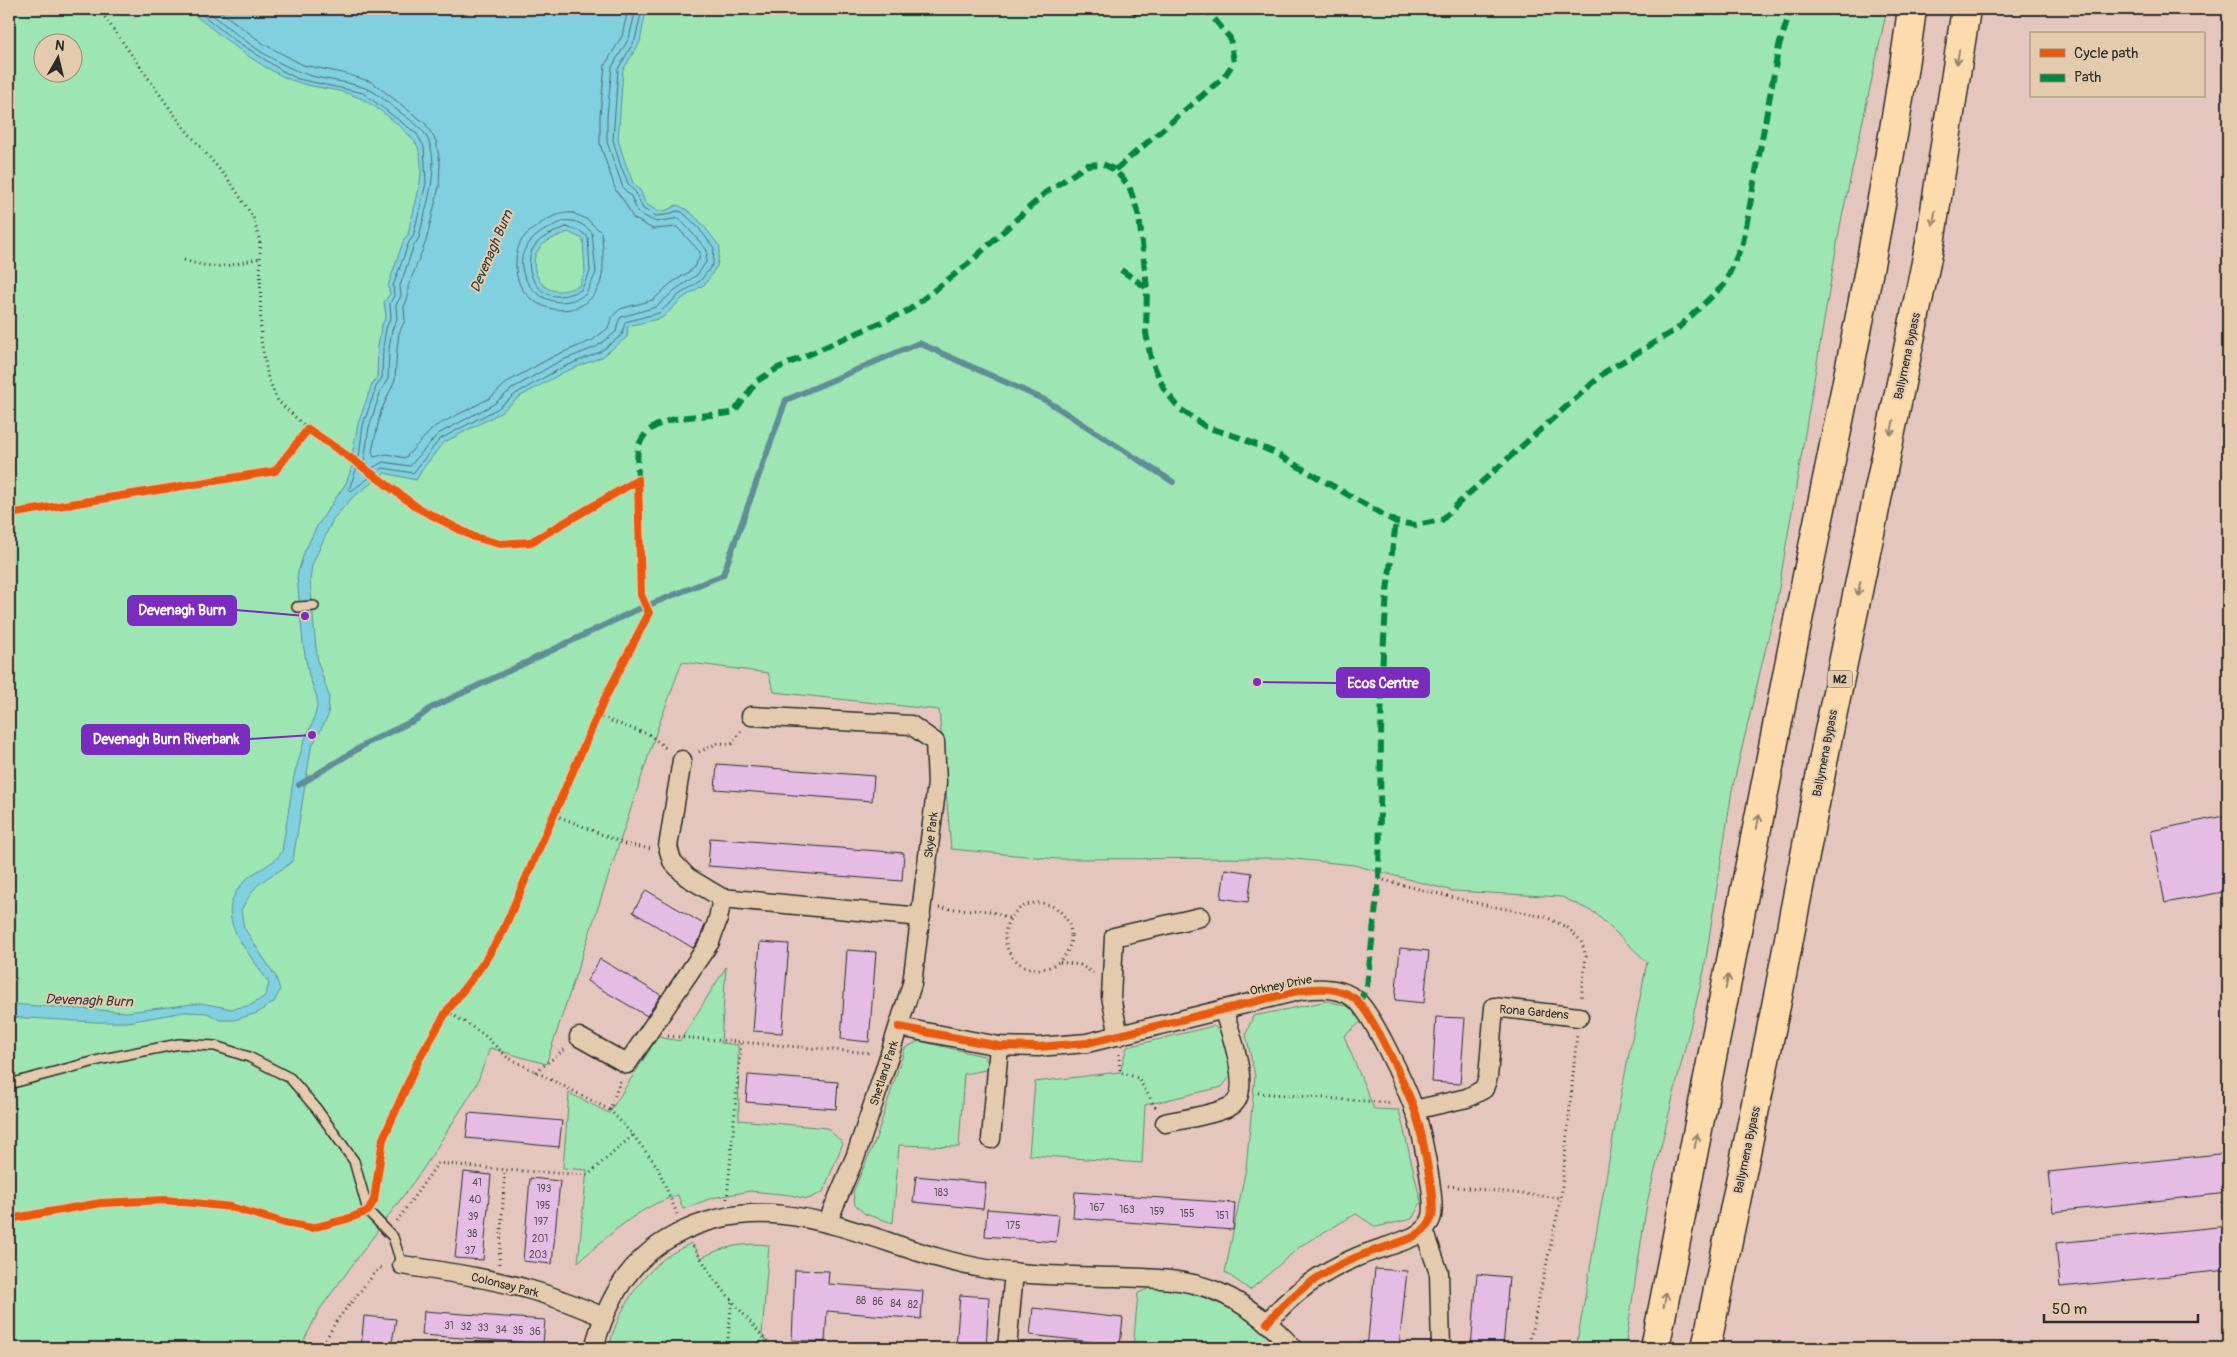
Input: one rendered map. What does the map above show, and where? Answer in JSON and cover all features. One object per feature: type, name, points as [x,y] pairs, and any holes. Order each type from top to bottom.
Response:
[{"type":"highway","points":[[1655,1348],[1787,675],[1862,307],[1902,82],[1912,9]]},
{"type":"highway","name":"Ballymena Bypass","points":[[1706,1348],[1778,996],[1829,731],[1930,243],[1966,9]]},
{"type":"street","name":"Skye Park","points":[[751,716],[911,725],[935,742],[937,783],[921,917]]},
{"type":"street","points":[[682,760],[668,840],[672,862],[682,873],[722,898],[921,917]]},
{"type":"street","points":[[579,1037],[628,1064],[710,942],[718,919],[722,898]]},
{"type":"street","name":"Shetland Park","points":[[827,1223],[856,1155],[899,1027],[912,984],[921,917]]},
{"type":"street","points":[[1119,1036],[1112,1006],[1111,984],[1114,937],[1200,917]]},
{"type":"street","name":"Orkney Drive","points":[[899,1027],[999,1046],[1038,1047],[1087,1043],[1302,990],[1330,989],[1348,994],[1359,1003],[1371,1018],[1413,1107],[1431,1190],[1432,1214],[1430,1223],[1424,1230]]},
{"type":"street","name":"Rona Gardens","points":[[1413,1107],[1467,1098],[1484,1089],[1488,1076],[1494,1007],[1579,1016]]},
{"type":"street","points":[[1165,1123],[1229,1107],[1236,1101],[1239,1092],[1240,1067],[1224,1009]]},
{"type":"street","points":[[991,1140],[999,1046]]},
{"type":"street","points":[[594,1348],[604,1316],[617,1289],[633,1267],[658,1245],[684,1231],[726,1216],[750,1213],[776,1213],[827,1223],[948,1260],[1014,1272],[1151,1278],[1183,1282],[1230,1297],[1267,1323],[1292,1348]]},
{"type":"street","points":[[1267,1323],[1290,1298],[1323,1274],[1357,1257],[1411,1238],[1424,1230],[1439,1273],[1441,1348]]},
{"type":"street","name":"Colonsay Park","points":[[402,1265],[498,1282],[552,1297],[604,1316]]},
{"type":"street","points":[[1007,1348],[1014,1272]]},
{"type":"lane","points":[[298,607],[314,606]]},
{"type":"lane","points":[[9,1084],[103,1059],[179,1044],[215,1046],[249,1057],[290,1078],[316,1108],[354,1161],[368,1211],[392,1238],[402,1265]]},
{"type":"path","points":[[99,9],[181,124],[231,184],[253,217],[260,242],[261,340],[268,378],[278,401],[308,429]]},
{"type":"path","points":[[184,260],[207,267],[222,267],[260,258]]},
{"type":"path","points":[[597,716],[650,734],[682,760],[718,743],[732,744],[751,716]]},
{"type":"path","points":[[555,815],[625,844],[669,853]]},
{"type":"path","points":[[1379,879],[1471,902],[1546,917],[1568,928],[1581,941],[1586,956],[1561,1198],[1528,1348]]},
{"type":"path","points":[[1035,902],[1046,903],[1064,914],[1072,933],[1071,944],[1067,954],[1059,962],[1049,968],[1037,969],[1026,967],[1016,961],[1009,952],[1005,941],[1005,930],[1009,918],[1020,908],[1035,902]]},
{"type":"path","points":[[921,917],[941,908],[989,911],[1009,918]]},
{"type":"path","points":[[1059,962],[1080,965],[1111,984]]},
{"type":"path","points":[[447,1011],[483,1034],[507,1057],[610,1110],[633,1135],[657,1166],[684,1231],[714,1279],[772,1348]]},
{"type":"path","points":[[648,1034],[890,1054]]},
{"type":"path","points":[[1119,1036],[1120,1072],[1138,1078],[1165,1123]]},
{"type":"path","points":[[536,1072],[579,1037]]},
{"type":"path","points":[[726,1216],[741,1043]]},
{"type":"path","points":[[610,1110],[628,1064]]},
{"type":"path","points":[[1239,1092],[1413,1107]]},
{"type":"path","points":[[388,1233],[438,1162],[505,1170],[588,1175],[633,1135]]},
{"type":"path","points":[[498,1282],[505,1170]]},
{"type":"path","points":[[1431,1190],[1453,1185],[1561,1198]]},
{"type":"path","points":[[321,1348],[337,1320],[379,1268],[402,1265]]},
{"type":"path","points":[[726,1348],[732,1300]]},
{"type":"green space","points":[[9,9],[1887,9],[1840,226],[1776,605],[1732,790],[1704,971],[1647,1203],[1625,1348],[1576,1348],[1618,1110],[1647,962],[1595,913],[1562,897],[1453,891],[1354,865],[1285,858],[1057,859],[951,849],[939,710],[774,692],[768,673],[682,662],[658,727],[546,1064],[490,1048],[476,1086],[423,1169],[320,1309],[300,1348],[9,1348]]},
{"type":"green space","points":[[726,967],[721,1043],[738,1045],[739,1120],[827,1128],[843,1143],[823,1192],[808,1199],[790,1195],[750,1191],[712,1198],[683,1209],[678,1195],[649,1207],[625,1223],[578,1262],[587,1170],[563,1168],[569,1093],[609,1113],[658,1037],[680,1041]]},
{"type":"green space","points":[[1328,1001],[1350,1007],[1361,1022],[1344,1036],[1374,1109],[1399,1110],[1421,1202],[1412,1219],[1376,1227],[1356,1214],[1302,1245],[1250,1290],[1225,1272],[1246,1168],[1255,1076],[1246,1034],[1253,1016]]},
{"type":"green space","points":[[1213,1026],[1222,1031],[1233,1073],[1222,1087],[1145,1105],[1142,1163],[1029,1155],[1035,1082],[1120,1072],[1127,1047]]},
{"type":"green space","points":[[919,1041],[984,1056],[988,1062],[986,1070],[964,1074],[959,1147],[899,1145],[893,1223],[865,1214],[855,1205],[853,1192],[875,1141],[905,1048]]},
{"type":"green space","points":[[691,1243],[701,1258],[734,1246],[751,1244],[769,1245],[762,1335],[772,1348],[609,1348],[616,1324],[635,1290],[664,1258]]},
{"type":"green space","points":[[1157,1285],[1209,1299],[1224,1306],[1253,1323],[1281,1348],[1133,1348],[1138,1293]]},
{"type":"water","points":[[187,9],[650,9],[645,15],[640,42],[623,70],[618,140],[633,183],[640,190],[646,204],[657,211],[665,211],[677,205],[690,212],[720,247],[717,266],[705,284],[683,298],[662,318],[628,326],[627,337],[602,357],[564,372],[519,397],[500,413],[443,443],[416,480],[385,473],[353,497],[333,519],[312,565],[310,581],[318,663],[329,696],[328,716],[311,748],[293,860],[286,867],[259,884],[250,894],[241,910],[244,928],[276,977],[280,990],[274,1002],[257,1013],[234,1020],[220,1020],[207,1013],[184,1012],[128,1022],[9,1017],[9,1004],[127,1012],[201,1003],[232,1009],[251,1005],[265,996],[269,984],[235,932],[231,919],[231,905],[236,891],[249,877],[272,862],[282,851],[294,776],[304,741],[313,722],[317,707],[317,697],[309,676],[303,644],[297,576],[304,553],[317,526],[346,483],[353,464],[353,449],[358,424],[372,384],[377,377],[378,347],[381,327],[386,316],[384,302],[390,294],[388,286],[404,239],[408,235],[420,182],[421,161],[419,150],[410,137],[394,121],[360,98],[340,91],[290,80],[267,68],[244,53]],"holes":[[[568,232],[583,239],[585,272],[579,286],[559,291],[547,288],[542,284],[536,273],[534,261],[538,250],[547,241]]]},
{"type":"building","points":[[717,764],[874,776],[872,801],[715,789]]},
{"type":"building","points":[[2228,815],[2228,891],[2165,903],[2151,831]]},
{"type":"building","points":[[710,838],[904,853],[902,881],[708,866]]},
{"type":"building","points":[[1225,869],[1252,873],[1248,902],[1221,898]]},
{"type":"building","points":[[646,890],[705,925],[693,948],[633,912]]},
{"type":"building","points":[[760,942],[789,944],[782,1033],[753,1031]]},
{"type":"building","points":[[1400,948],[1429,951],[1424,1003],[1395,1000]]},
{"type":"building","points":[[847,950],[876,952],[869,1042],[841,1039]]},
{"type":"building","points":[[600,959],[661,995],[647,1016],[587,981]]},
{"type":"building","points":[[1436,1017],[1465,1018],[1460,1084],[1432,1082]]},
{"type":"building","points":[[748,1075],[838,1082],[836,1109],[746,1102]]},
{"type":"building","points":[[469,1113],[562,1121],[559,1147],[466,1138]]},
{"type":"building","points":[[2228,1153],[2228,1193],[2053,1212],[2049,1172]]},
{"type":"building","points":[[464,1172],[491,1175],[483,1260],[455,1258]]},
{"type":"building","points":[[916,1176],[986,1183],[983,1209],[913,1202]]},
{"type":"building","points":[[530,1178],[560,1181],[552,1264],[523,1261]]},
{"type":"building","points":[[1075,1192],[1235,1203],[1233,1230],[1073,1218]]},
{"type":"building","points":[[987,1209],[1059,1215],[1056,1242],[985,1236]]},
{"type":"building","points":[[2228,1226],[2228,1270],[2060,1287],[2056,1243]]},
{"type":"building","points":[[1375,1269],[1407,1271],[1399,1348],[1367,1348]]},
{"type":"building","points":[[795,1270],[829,1271],[828,1284],[923,1291],[921,1319],[827,1311],[825,1342],[792,1340]]},
{"type":"building","points":[[1477,1274],[1509,1277],[1503,1348],[1471,1348]]},
{"type":"building","points":[[960,1295],[989,1297],[986,1348],[956,1348]]},
{"type":"building","points":[[1033,1308],[1123,1318],[1120,1345],[1030,1335]]},
{"type":"building","points":[[424,1311],[545,1320],[543,1344],[422,1335]]},
{"type":"building","points":[[364,1316],[396,1319],[391,1348],[361,1348]]},
{"type":"waterway","points":[[299,785],[369,742],[417,719],[431,708],[634,611],[723,575],[786,400],[919,343],[1047,401],[1173,482]]},
{"type":"marked path","points":[[1133,15],[1139,9]]},
{"type":"marked path","points":[[1115,170],[1224,77],[1234,62],[1230,38],[1206,9]]},
{"type":"marked path","points":[[638,480],[637,457],[639,445],[646,434],[655,426],[680,418],[734,412],[757,381],[778,368],[909,310],[968,264],[1045,193],[1087,165],[1103,164],[1115,170],[1129,186],[1139,216],[1147,288],[1146,333],[1151,359],[1164,389],[1180,409],[1206,427],[1238,437],[1273,452],[1396,522],[1415,525],[1442,520],[1465,497],[1605,372],[1677,329],[1724,285],[1743,243],[1779,46],[1791,9]]},
{"type":"marked path","points":[[1121,270],[1147,288]]},
{"type":"marked path","points":[[1359,1003],[1367,986],[1379,879],[1382,671],[1387,591],[1396,522]]},
{"type":"cycle path","points":[[9,514],[275,471],[308,429],[418,508],[474,537],[500,544],[531,542],[638,480],[641,595],[649,613],[605,698],[502,933],[483,964],[447,1011],[418,1061],[383,1139],[374,1200],[368,1211],[347,1219],[312,1228],[285,1223],[231,1207],[166,1200],[101,1203],[9,1219]]},
{"type":"cycle path","points":[[899,1027],[999,1046],[1038,1047],[1087,1043],[1302,990],[1335,990],[1354,998],[1379,1033],[1415,1111],[1430,1180],[1432,1216],[1426,1228],[1415,1236],[1357,1257],[1319,1277],[1297,1293],[1267,1323]]},
{"type":"place","name":"Devenagh Burn","points":[[305,616]]},
{"type":"place","name":"Ecos Centre","points":[[1257,682]]},
{"type":"place","name":"Devenagh Burn Riverbank","points":[[312,735]]}]
